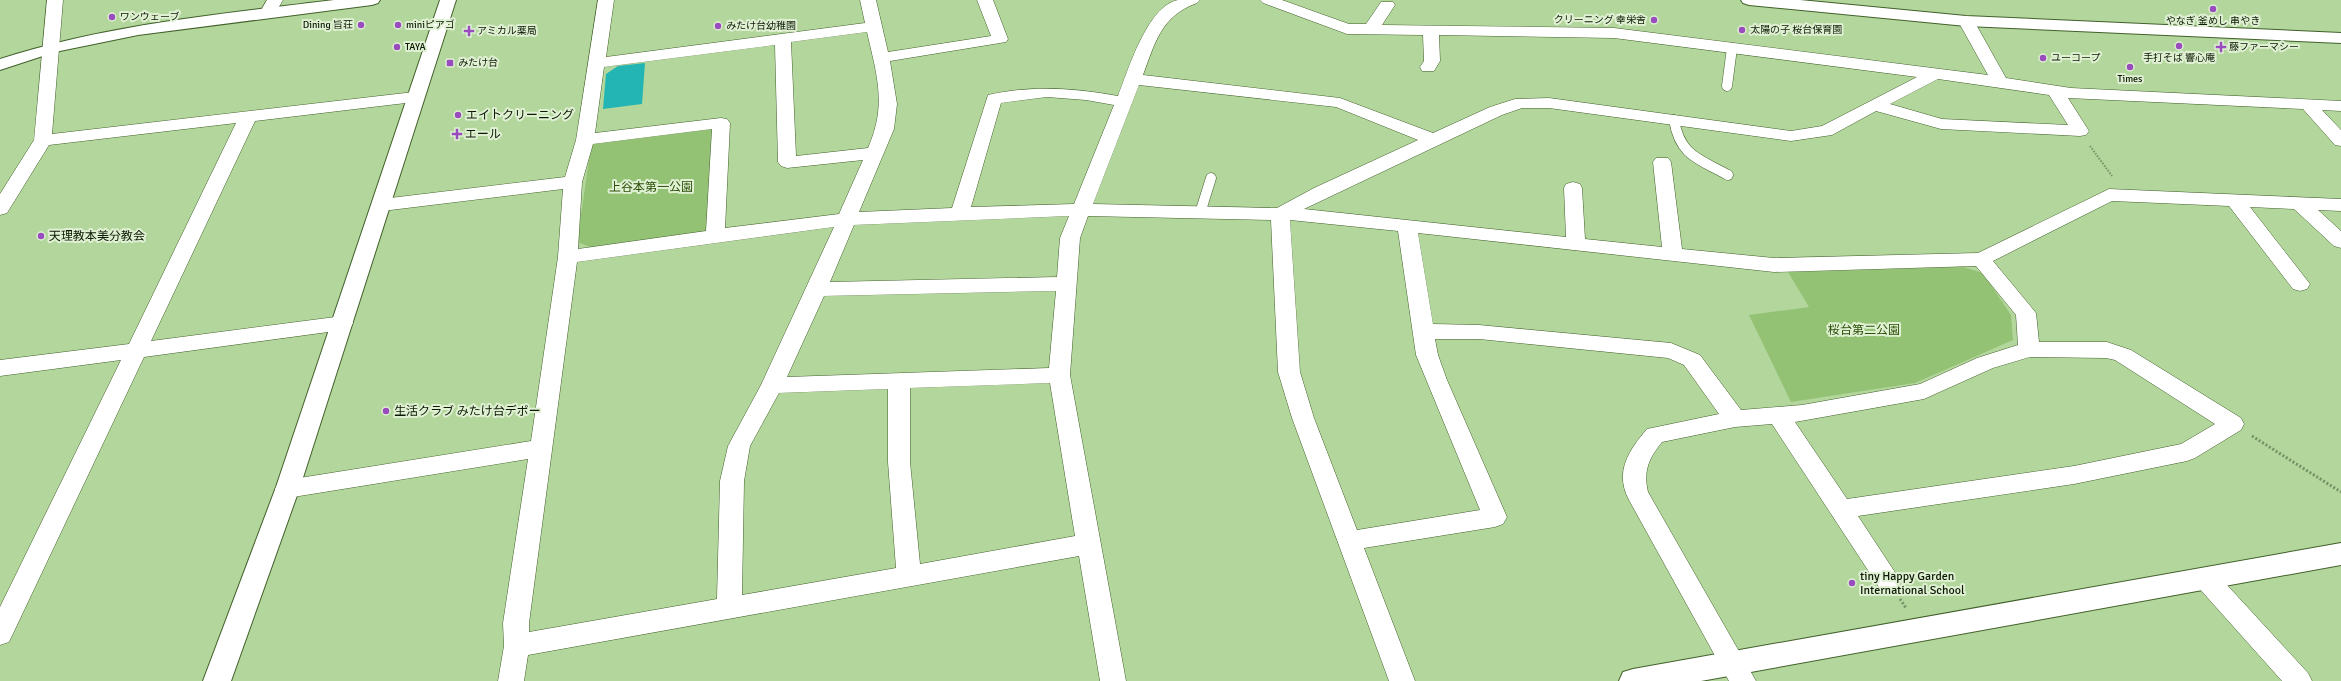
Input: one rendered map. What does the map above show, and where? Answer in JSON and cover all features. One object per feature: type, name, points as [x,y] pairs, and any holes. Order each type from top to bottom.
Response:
[{"type":"street","points":[[0,209],[35,156],[43,140],[55,0]]},
{"type":"street","points":[[0,65],[52,48],[138,30],[272,6],[372,0]]},
{"type":"street","points":[[217,681],[287,489],[382,205],[414,97],[448,0]]},
{"type":"street","points":[[511,681],[517,646],[516,623],[539,448],[568,257],[573,182],[585,140],[606,0]]},
{"type":"street","points":[[729,608],[732,481],[740,446],[772,385],[817,289],[885,129],[888,105],[881,58],[872,27],[868,0]]},
{"type":"street","points":[[881,58],[1000,39],[985,0]]},
{"type":"street","points":[[1114,681],[1088,544],[1059,375],[1065,284],[1070,238],[1152,30],[1164,15],[1182,3],[1192,0]]},
{"type":"street","points":[[1268,0],[1332,25],[1347,29],[1614,33],[1933,75],[2000,82],[2055,91],[2341,106]]},
{"type":"street","points":[[1749,0],[1966,21],[2341,38]]},
{"type":"street","points":[[1370,30],[1387,5]]},
{"type":"street","points":[[1966,21],[2000,82]]},
{"type":"street","points":[[597,63],[872,27]]},
{"type":"street","points":[[1428,67],[1432,61],[1430,30]]},
{"type":"street","points":[[783,39],[787,162],[875,153]]},
{"type":"street","points":[[1280,214],[1321,192],[1496,111],[1521,104],[1549,103],[1791,136],[1826,131],[1933,75]]},
{"type":"street","points":[[1132,79],[1311,98],[1340,104],[1434,140]]},
{"type":"street","points":[[2055,91],[2080,131]]},
{"type":"street","points":[[960,212],[994,100],[1047,92],[1086,95],[1123,102]]},
{"type":"street","points":[[43,140],[414,97]]},
{"type":"street","points":[[2308,105],[2341,141]]},
{"type":"street","points":[[1876,106],[1941,124],[2080,131]]},
{"type":"street","points":[[0,634],[248,117]]},
{"type":"street","points":[[585,140],[721,123],[715,235]]},
{"type":"street","points":[[1662,162],[1673,254]]},
{"type":"street","points":[[382,205],[573,182]]},
{"type":"street","points":[[1573,188],[1576,242]]},
{"type":"street","points":[[568,257],[715,235],[847,221],[960,212],[1082,208],[1201,210],[1280,214],[1576,242],[1774,265],[1981,259],[2109,195],[2341,205]]},
{"type":"street","points":[[2234,200],[2300,284]]},
{"type":"street","points":[[2299,203],[2341,242]]},
{"type":"street","points":[[1280,214],[1289,372],[1303,418],[1402,681]]},
{"type":"street","points":[[1349,541],[1495,517],[1436,380],[1427,354],[1407,226]]},
{"type":"street","points":[[1981,259],[2026,313],[2029,350]]},
{"type":"street","points":[[817,289],[1065,284]]},
{"type":"street","points":[[0,368],[343,322]]},
{"type":"street","points":[[1424,331],[1479,332],[1671,351],[1692,360],[1735,419]]},
{"type":"street","points":[[1738,672],[1637,493],[1633,480],[1635,461],[1655,435],[1735,419],[1778,415],[1924,392],[1985,363],[2029,350],[2106,350],[2123,355],[2233,424],[2187,452],[2074,475],[1841,509]]},
{"type":"street","points":[[772,385],[1059,375]]},
{"type":"street","points":[[899,381],[899,462],[909,577]]},
{"type":"street","points":[[1778,415],[1888,580]]},
{"type":"street","points":[[287,489],[539,448]]},
{"type":"street","points":[[517,646],[1088,544]]},
{"type":"street","points":[[1633,681],[1738,672],[1922,630],[2208,580],[2341,554]]},
{"type":"street","points":[[2208,580],[2299,681]]},
{"type":"lane","points":[[1727,86],[1732,48]]},
{"type":"lane","points":[[1674,120],[1675,132],[1686,152],[1728,175]]},
{"type":"lane","points":[[1201,210],[1211,178]]},
{"type":"path","points":[[2080,131],[2126,196]]},
{"type":"path","points":[[2233,424],[2341,492]]},
{"type":"path","points":[[1888,580],[1922,630]]},
{"type":"green space","name":"上谷本第一公園","points":[[714,124],[710,234],[593,248],[577,242],[592,140]]},
{"type":"green space","name":"桜台第二公園","points":[[1963,267],[1983,273],[2011,315],[2013,340],[1915,383],[1791,402],[1749,315],[1809,307],[1788,272]]},
{"type":"water","points":[[645,63],[642,104],[603,109],[606,74],[618,66]]},
{"type":"place","name":"やなぎ 釜めし 串やき","points":[[2213,9]]},
{"type":"place","name":"ワンウェーブ","points":[[112,17]]},
{"type":"place","name":"クリーニング 幸栄舎","points":[[1654,20]]},
{"type":"place","name":"Dining 旨荘","points":[[361,25]]},
{"type":"place","name":"miniピアゴ","points":[[398,25]]},
{"type":"place","name":"みたけ台幼稚園","points":[[718,26]]},
{"type":"place","name":"太陽の子 桜台保育園","points":[[1742,30]]},
{"type":"place","name":"アミカル薬局","points":[[469,31]]},
{"type":"place","name":"手打そば 響心庵","points":[[2179,46]]},
{"type":"place","name":"TAYA","points":[[397,47]]},
{"type":"place","name":"藤ファーマシー","points":[[2221,47]]},
{"type":"place","name":"ユーコープ","points":[[2043,58]]},
{"type":"place","name":"みたけ台","points":[[450,63]]},
{"type":"place","name":"Times","points":[[2130,67]]},
{"type":"place","name":"エイトクリーニング","points":[[458,115]]},
{"type":"place","name":"エール","points":[[457,134]]},
{"type":"place","name":"天理教本美分教会","points":[[41,236]]},
{"type":"place","name":"生活クラブ みたけ台デポー","points":[[386,411]]},
{"type":"place","name":"tiny Happy Garden International School","points":[[1852,583]]}]
